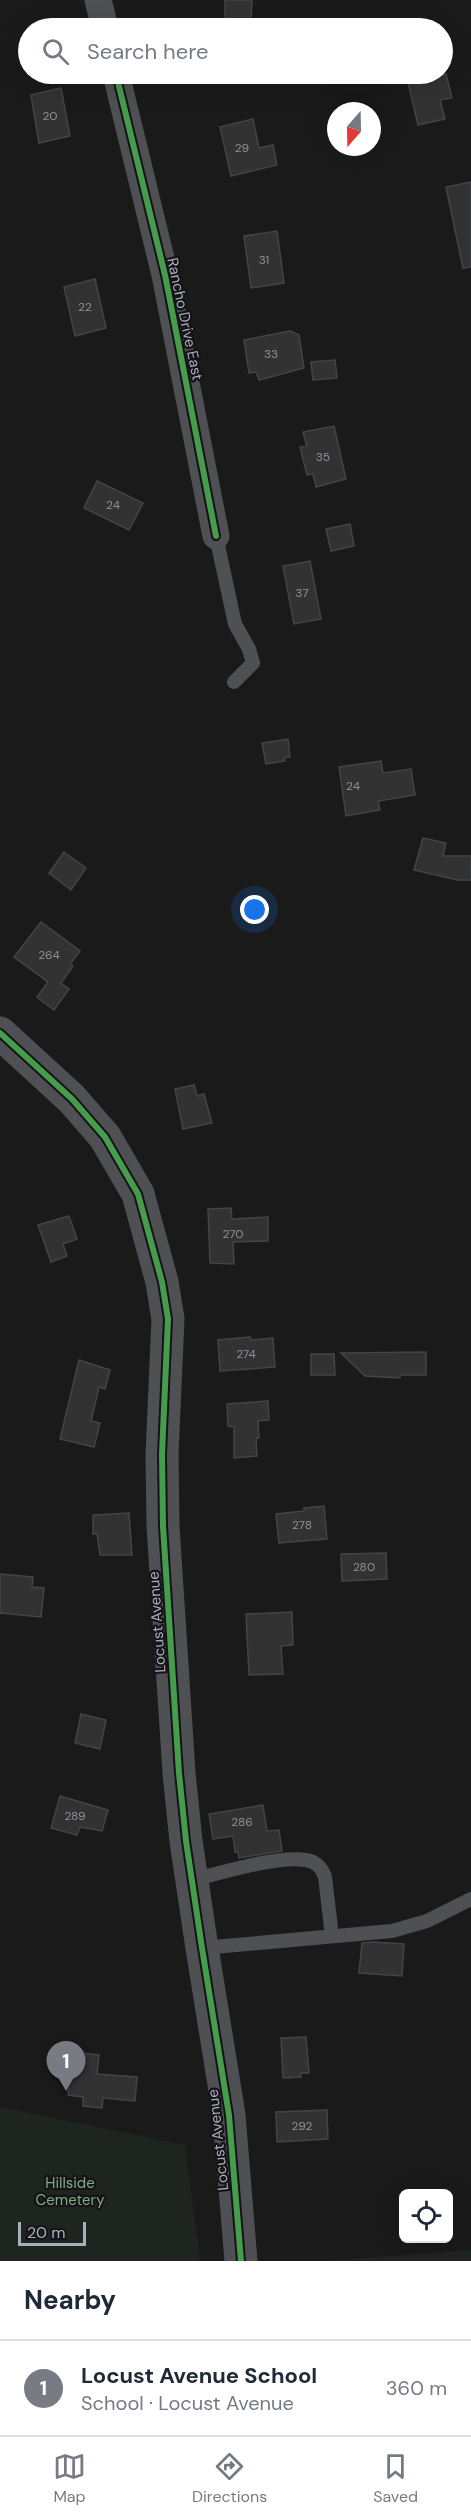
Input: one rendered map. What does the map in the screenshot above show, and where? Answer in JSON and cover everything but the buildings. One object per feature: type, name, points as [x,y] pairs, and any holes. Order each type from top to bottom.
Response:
[{"type":"street","points":[[98,0],[102,18]]},
{"type":"street","name":"Rancho Drive East","points":[[118,84],[165,275],[216,536]]},
{"type":"street","name":"Locust Avenue","points":[[0,1033],[72,1098],[105,1137],[138,1194],[162,1282],[168,1319],[162,1454],[163,1526],[179,1773],[201,1948],[229,2115],[241,2261]]},
{"type":"lane","points":[[216,536],[235,624],[249,649],[253,663],[234,682]]},
{"type":"lane","points":[[192,1880],[271,1863],[294,1860],[314,1862],[322,1869],[325,1877],[332,1936]]},
{"type":"lane","points":[[201,1948],[392,1931],[427,1921],[471,1899]]},
{"type":"green space","name":"Hillside Cemetery","points":[[0,2107],[185,2145],[200,2261],[0,2261]]},
{"type":"green space","points":[[471,2250],[471,2261],[334,2261],[334,2260]]},
{"type":"cycle path","points":[[118,84],[165,275],[216,536]]},
{"type":"cycle path","points":[[0,1033],[72,1099],[105,1137],[138,1194],[162,1282],[168,1319],[162,1454],[163,1526],[179,1773],[186,1841],[229,2115],[241,2261]]},
{"type":"place","name":"Locust Avenue School","points":[[66,2091]]}]
